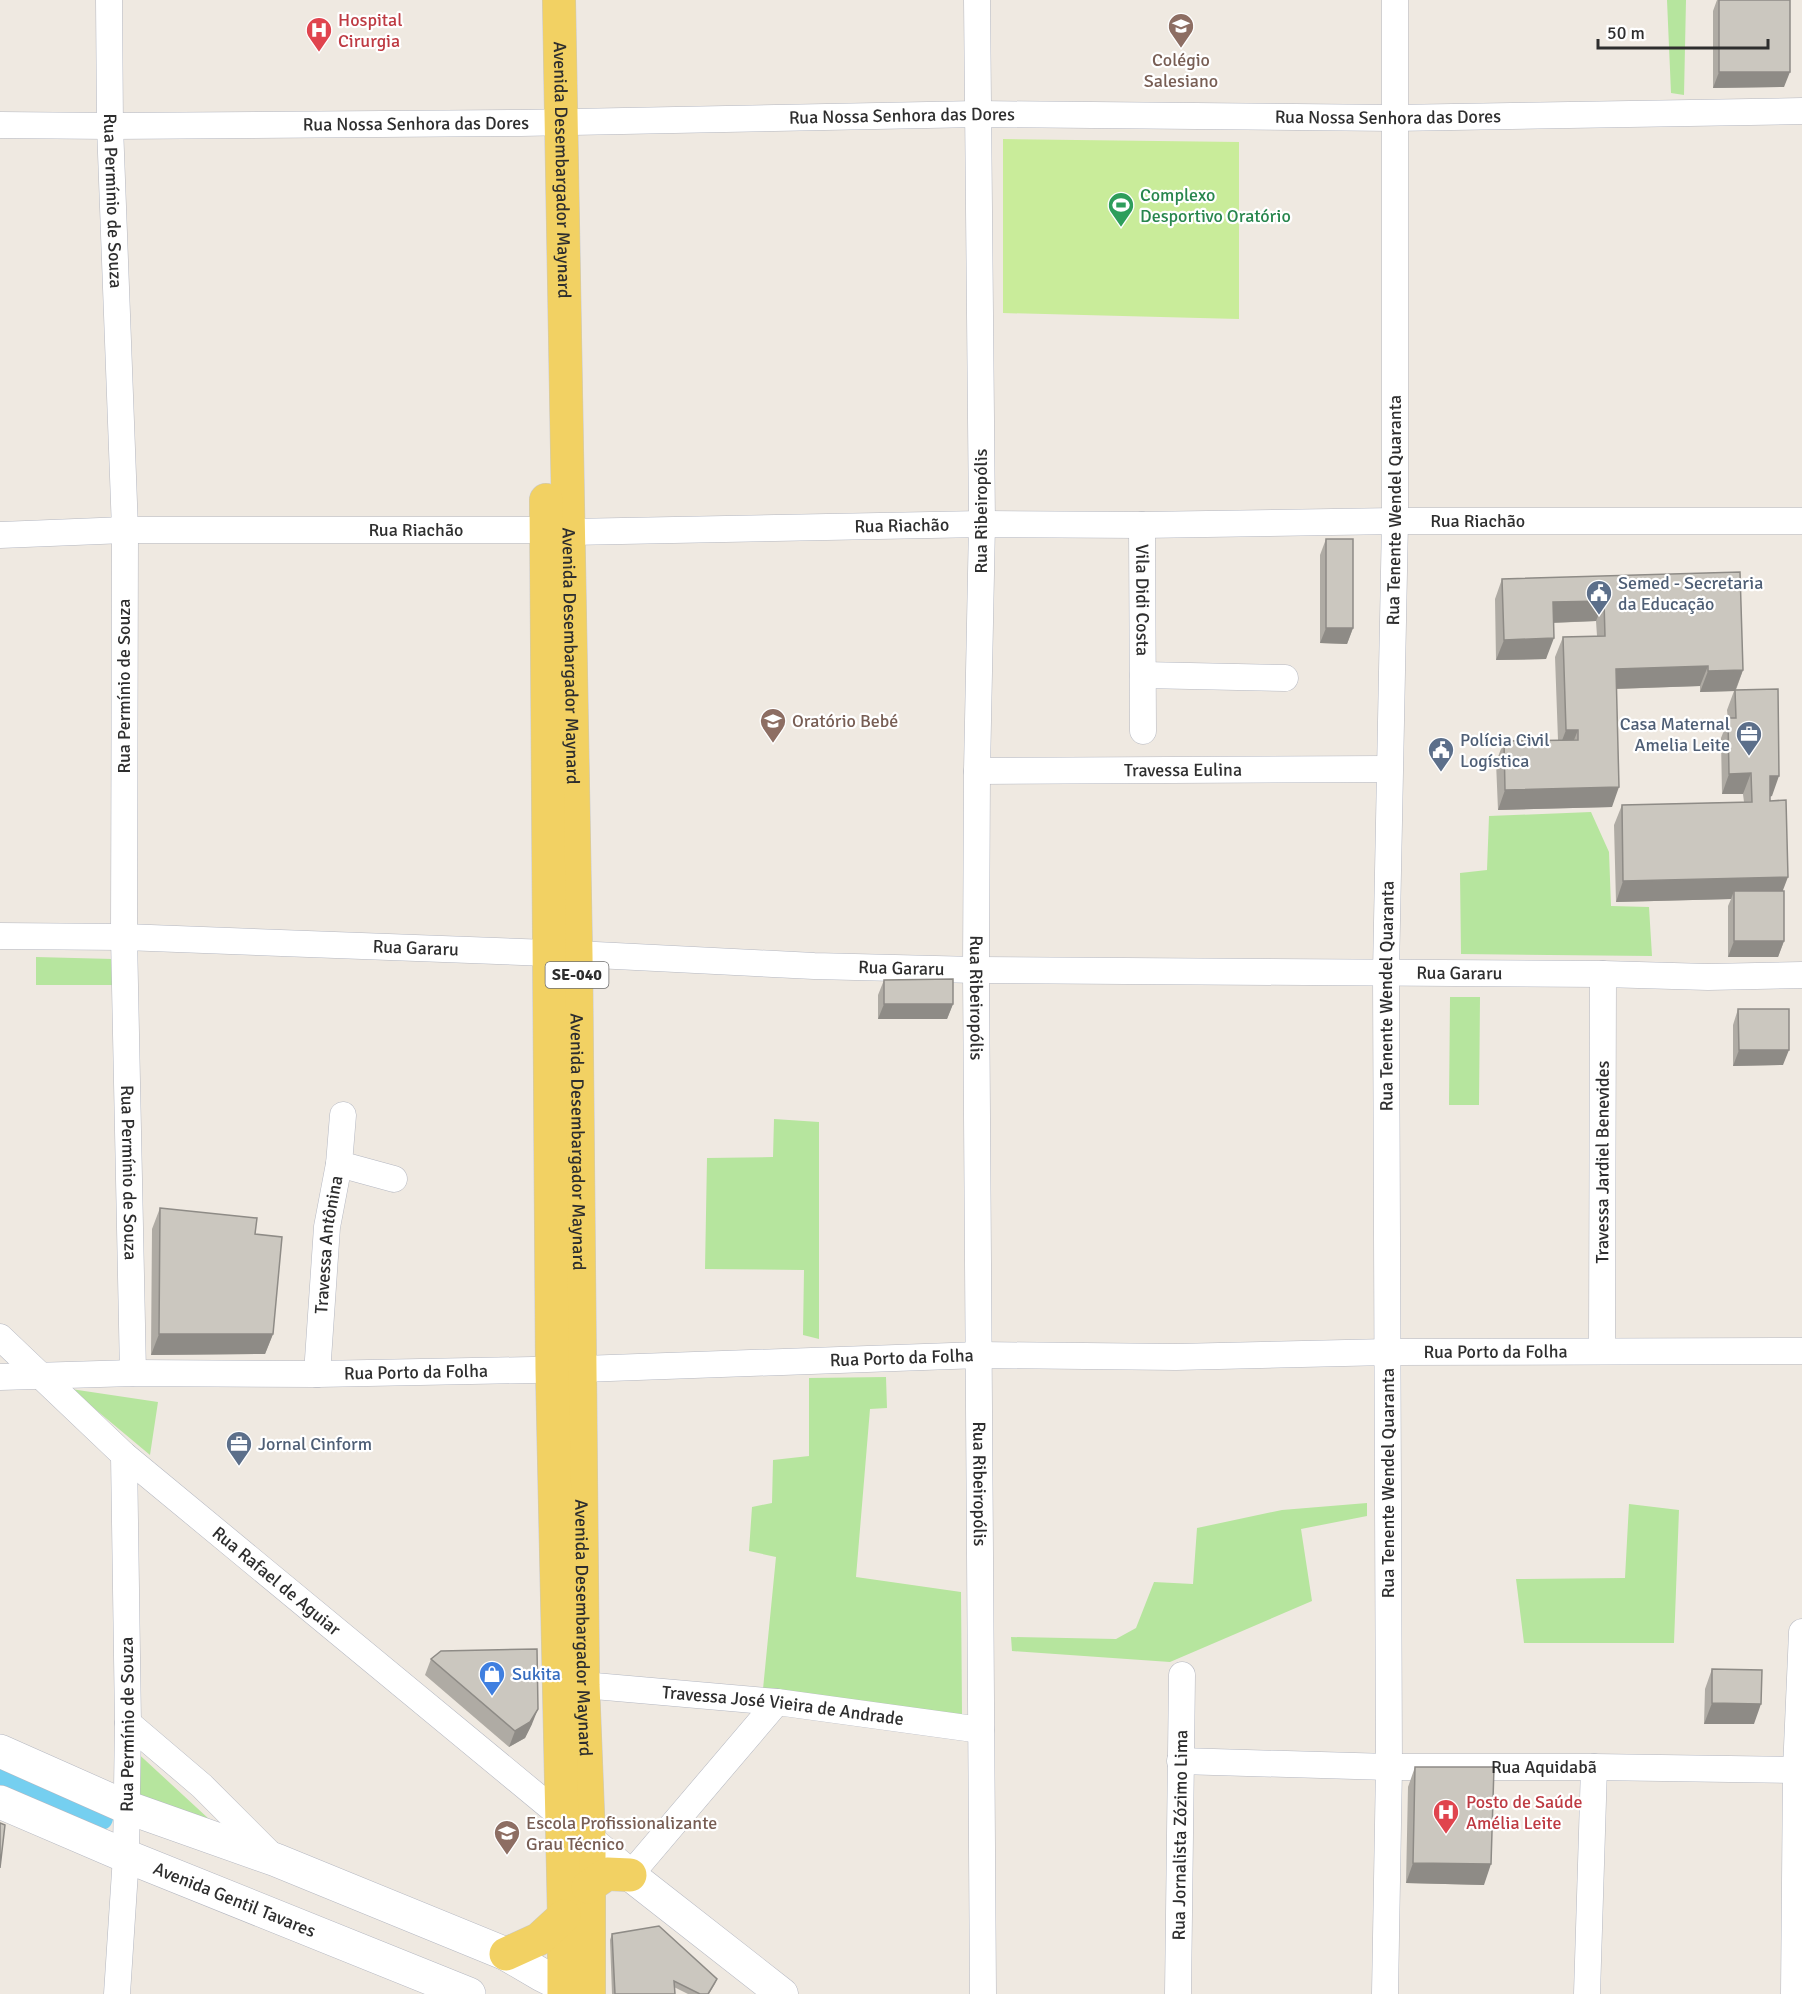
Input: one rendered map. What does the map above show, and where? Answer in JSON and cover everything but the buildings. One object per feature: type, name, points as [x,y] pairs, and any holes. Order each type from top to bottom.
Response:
[{"type":"main road","name":"Avenida Desembargador Maynard","points":[[538,0],[551,122]]},
{"type":"main road","name":"Avenida Desembargador Maynard","points":[[559,0],[551,122],[567,1369],[561,1816],[564,1916],[574,1992]]},
{"type":"main road","name":"Avenida Desembargador Maynard","points":[[567,1369],[584,1685],[589,1840],[588,1887],[574,1992]]},
{"type":"main road","points":[[0,1751],[126,1811],[276,1860],[506,1954],[574,1992]]},
{"type":"main road","name":"Avenida Gentil Tavares","points":[[0,1802],[470,1994]]},
{"type":"main road","points":[[588,1887],[607,1874],[630,1875]]},
{"type":"main road","points":[[506,1954],[539,1939],[564,1916]]},
{"type":"street","name":"Rua Permínio de Souza","points":[[110,0],[110,126],[125,530],[124,937],[133,1373]]},
{"type":"street","name":"Rua Ribeiropólis","points":[[977,0],[982,524],[976,970],[983,1994]]},
{"type":"street","name":"Rua Tenente Wendel Quaranta","points":[[1385,1994],[1389,1767],[1386,972],[1395,521],[1395,0]]},
{"type":"street","name":"Rua Nossa Senhora das Dores","points":[[0,125],[551,122],[978,114],[1394,118],[1802,111]]},
{"type":"street","name":"Rua Riachão","points":[[0,535],[125,530],[558,531],[982,524],[1802,521]]},
{"type":"street","name":"Vila Didi Costa","points":[[1142,525],[1143,731]]},
{"type":"street","name":"Vila Didi Costa","points":[[1143,675],[1286,678]]},
{"type":"street","name":"Travessa Eulina","points":[[977,771],[1389,769]]},
{"type":"street","name":"Rua Gararu","points":[[0,936],[124,937],[814,966],[976,970],[1603,974],[1708,977],[1802,975]]},
{"type":"street","name":"Travessa Jardiel Benevides","points":[[1602,1350],[1603,974]]},
{"type":"street","name":"Travessa Antônina","points":[[317,1374],[327,1227],[339,1164],[343,1115]]},
{"type":"street","points":[[339,1164],[394,1179]]},
{"type":"street","name":"Rua Rafael de Aguiar","points":[[0,1337],[124,1455],[561,1816]]},
{"type":"street","name":"Rua Porto da Folha","points":[[0,1377],[133,1373],[317,1374],[567,1369],[980,1355],[1176,1357],[1389,1352],[1802,1350]]},
{"type":"street","name":"Rua Permínio de Souza","points":[[117,1994],[126,1853],[129,1723],[124,1455]]},
{"type":"street","points":[[1794,1994],[1802,1632]]},
{"type":"street","name":"Rua Jornalista Zózimo Lima","points":[[1178,1994],[1182,1675]]},
{"type":"street","name":"Travessa José Vieira de Andrade","points":[[584,1685],[777,1702],[981,1730]]},
{"type":"street","points":[[630,1875],[777,1702]]},
{"type":"street","points":[[129,1723],[202,1786],[276,1860]]},
{"type":"street","name":"Rua Aquidabã","points":[[1180,1761],[1389,1767],[1799,1770]]},
{"type":"street","points":[[1587,1994],[1594,1767]]},
{"type":"street","points":[[561,1816],[630,1875],[782,1994]]},
{"type":"green space","points":[[1667,0],[1686,0],[1684,95],[1671,93]]},
{"type":"green space","name":"Complexo Desportivo Oratório","points":[[1003,139],[1239,142],[1239,319],[1003,313]]},
{"type":"green space","points":[[1591,812],[1609,852],[1611,906],[1649,907],[1652,956],[1461,954],[1460,873],[1487,870],[1489,816]]},
{"type":"green space","points":[[36,957],[113,959],[114,985],[36,985]]},
{"type":"green space","points":[[1450,997],[1480,997],[1479,1105],[1449,1105]]},
{"type":"green space","points":[[774,1119],[819,1122],[819,1339],[803,1335],[804,1270],[705,1269],[707,1158],[773,1157]]},
{"type":"green space","points":[[886,1377],[887,1408],[870,1409],[856,1577],[961,1592],[962,1715],[763,1689],[776,1557],[749,1551],[752,1507],[772,1503],[773,1460],[809,1456],[809,1378]]},
{"type":"green space","points":[[71,1389],[158,1402],[150,1455]]},
{"type":"green space","points":[[1367,1503],[1367,1516],[1301,1529],[1312,1601],[1170,1662],[1012,1651],[1011,1637],[1116,1639],[1136,1628],[1154,1582],[1193,1584],[1197,1528],[1282,1510]]},
{"type":"green space","points":[[1629,1504],[1679,1510],[1674,1643],[1524,1643],[1516,1579],[1625,1578]]},
{"type":"green space","points":[[132,1748],[235,1843],[131,1801]]},
{"type":"waterway","points":[[0,1778],[101,1818]]},
{"type":"place","name":"Colégio Salesiano","points":[[1181,49]]},
{"type":"place","name":"Hospital Cirurgia","points":[[319,53]]},
{"type":"place","name":"Complexo Desportivo Oratório","points":[[1121,228]]},
{"type":"place","name":"Semed - Secretaria da Educação","points":[[1599,616]]},
{"type":"place","name":"Oratório Bebé","points":[[773,744]]},
{"type":"place","name":"Casa Maternal Amelia Leite","points":[[1749,757]]},
{"type":"place","name":"Polícia Civil Logística","points":[[1441,773]]},
{"type":"place","name":"Jornal Cinform","points":[[239,1467]]},
{"type":"place","name":"Sukita","points":[[492,1697]]},
{"type":"place","name":"Posto de Saúde Amélia Leite","points":[[1446,1835]]},
{"type":"place","name":"Escola Profissionalizante Grau Técnico","points":[[507,1856]]}]
